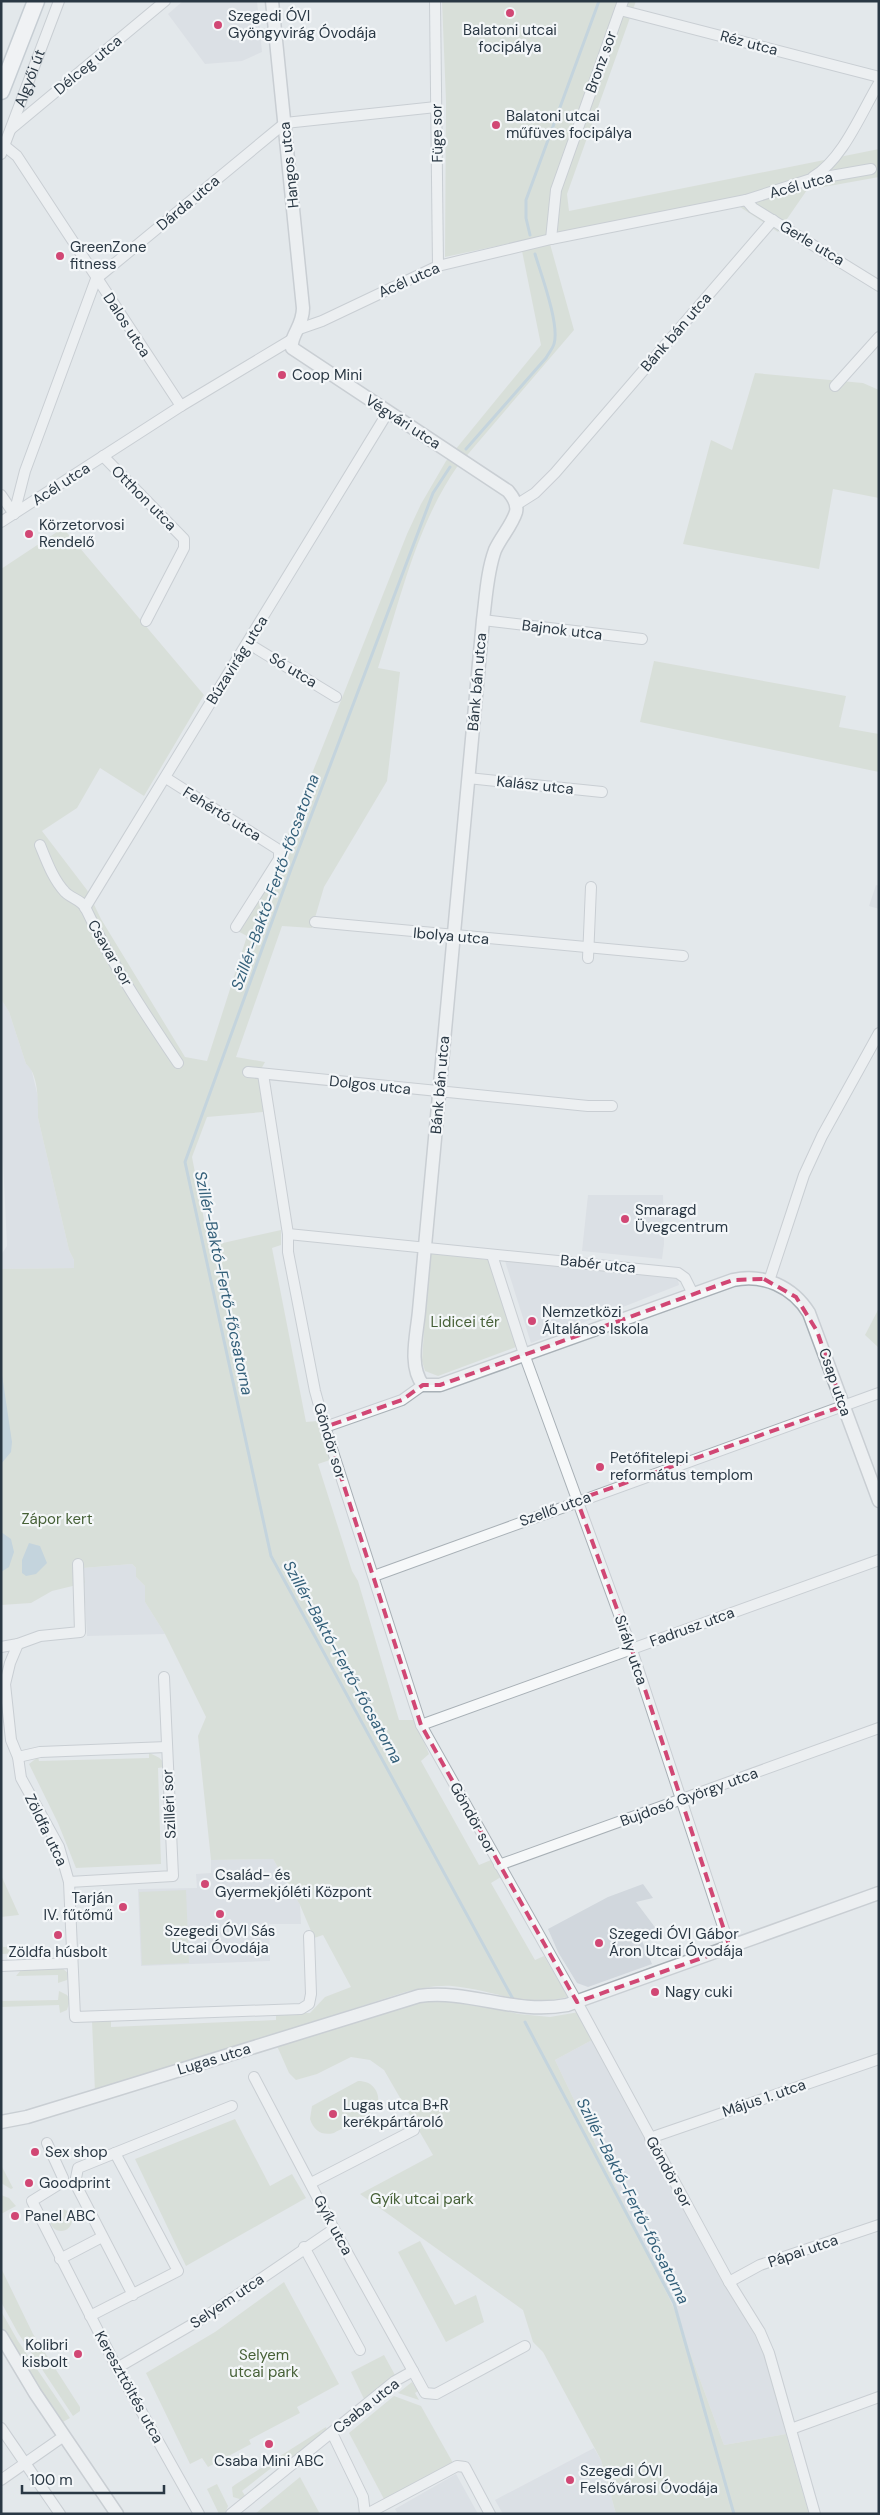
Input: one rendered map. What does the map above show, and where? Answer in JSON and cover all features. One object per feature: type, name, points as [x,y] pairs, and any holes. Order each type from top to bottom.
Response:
[{"type":"main road","name":"Algyői út","points":[[1,91],[36,1]]},
{"type":"street","name":"Algyői út","points":[[2,147],[11,129],[59,1]]},
{"type":"street","name":"Délceg utca","points":[[11,129],[165,1]]},
{"type":"street","name":"Hangos utca","points":[[272,1],[303,319],[299,329]]},
{"type":"street","name":"Füge sor","points":[[434,1],[438,266]]},
{"type":"street","name":"Réz utca","points":[[622,5],[879,77]]},
{"type":"street","name":"Bronz sor","points":[[551,239],[556,190],[622,5]]},
{"type":"street","points":[[808,180],[824,171],[836,156],[879,83]]},
{"type":"street","points":[[285,123],[436,107]]},
{"type":"street","name":"Dárda utca","points":[[96,279],[285,123]]},
{"type":"street","name":"Dalos utca","points":[[2,147],[17,156],[181,406]]},
{"type":"street","name":"Acél utca","points":[[1,522],[181,406],[291,340],[299,329],[322,321],[438,266],[551,239],[746,200],[808,180],[871,169]]},
{"type":"street","name":"Gerle utca","points":[[746,200],[752,208],[879,286]]},
{"type":"street","name":"Bánk bán utca","points":[[425,1247],[483,620],[489,573],[494,553],[501,536],[516,512],[516,505],[535,494],[555,472],[773,220]]},
{"type":"street","points":[[14,514],[25,471],[96,279]]},
{"type":"street","points":[[835,386],[879,338]]},
{"type":"street","name":"Végvári utca","points":[[291,340],[292,348],[298,353],[508,491],[514,497],[516,505]]},
{"type":"street","name":"Búzavirág utca","points":[[86,908],[166,778],[212,697],[249,644],[388,412]]},
{"type":"street","name":"Otthon utca","points":[[103,456],[184,539],[184,548],[146,620]]},
{"type":"street","points":[[1,495],[14,514]]},
{"type":"street","name":"Bajnok utca","points":[[483,620],[642,639]]},
{"type":"street","name":"Só utca","points":[[249,644],[336,697]]},
{"type":"street","name":"Fehértó utca","points":[[166,778],[279,850],[278,859],[236,927]]},
{"type":"street","name":"Kalász utca","points":[[468,778],[602,792]]},
{"type":"street","name":"Csavar sor","points":[[40,845],[57,882],[67,894],[86,908],[89,919],[122,976],[178,1063]]},
{"type":"street","points":[[588,953],[591,887]]},
{"type":"street","name":"Ibolya utca","points":[[315,922],[453,936],[588,953],[683,956]]},
{"type":"street","points":[[325,1427],[402,1400],[423,1385],[440,1385],[740,1278],[752,1277],[769,1281],[804,1175],[822,1136],[879,1033]]},
{"type":"street","name":"Dolgos utca","points":[[248,1072],[588,1106],[612,1106]]},
{"type":"street","name":"Göndör sor","points":[[263,1074],[288,1234],[290,1262],[315,1391],[421,1725],[577,2002],[729,2282],[766,2346],[815,2514]]},
{"type":"street","points":[[288,1234],[492,1255],[524,1354]]},
{"type":"street","points":[[423,1385],[416,1376],[414,1363],[425,1247]]},
{"type":"street","name":"Babér utca","points":[[492,1255],[678,1273],[685,1278],[693,1294]]},
{"type":"street","name":"Csap utca","points":[[769,1281],[796,1297],[809,1313],[879,1501]]},
{"type":"street","name":"Sirály utca","points":[[524,1354],[632,1650],[730,1948]]},
{"type":"street","name":"Szellő utca","points":[[374,1576],[577,1500],[879,1393]]},
{"type":"street","name":"Fadrusz utca","points":[[421,1725],[879,1560]]},
{"type":"street","points":[[1,1647],[18,1644],[40,1636],[80,1632],[78,1564]]},
{"type":"street","name":"Zöldfa utca","points":[[18,1644],[3,1681],[11,1740],[18,1757],[21,1778],[58,1848],[69,1882],[75,2017],[301,2009],[309,2004],[311,1994],[309,1936]]},
{"type":"street","name":"Szilléri sor","points":[[69,1882],[173,1876],[164,1677]]},
{"type":"street","name":"Bujdosó György utca","points":[[499,1865],[879,1728]]},
{"type":"street","points":[[18,1757],[40,1752],[167,1747]]},
{"type":"street","name":"Lugas utca","points":[[1,2128],[27,2117],[419,1996],[445,1994],[535,2008],[577,2002],[879,1893]]},
{"type":"street","points":[[1,1966],[72,1963]]},
{"type":"street","name":"Május 1. utca","points":[[650,2138],[879,2058]]},
{"type":"street","name":"Gyík utca","points":[[254,2077],[334,2229],[413,2371]]},
{"type":"street","points":[[133,2295],[75,2183],[78,2168],[232,2106]]},
{"type":"street","name":"Lugas utca","points":[[1,2122],[27,2117]]},
{"type":"street","points":[[311,2183],[414,2130]]},
{"type":"street","name":"Kereszttöltés utca","points":[[47,2143],[63,2178],[62,2183],[32,2201],[117,2368],[199,2514]]},
{"type":"street","points":[[90,2316],[178,2271],[115,2153]]},
{"type":"street","name":"Pápai utca","points":[[729,2282],[760,2266],[879,2225]]},
{"type":"street","name":"Selyem utca","points":[[117,2368],[205,2317],[334,2229]]},
{"type":"street","points":[[60,2259],[102,2237]]},
{"type":"street","points":[[304,2248],[360,2350]]},
{"type":"street","points":[[1,2336],[17,2365],[117,2514]]},
{"type":"street","name":"Csaba utca","points":[[235,2512],[395,2381],[413,2371],[425,2393],[436,2394],[525,2346]]},
{"type":"street","points":[[791,2429],[879,2397]]},
{"type":"street","points":[[1,2428],[60,2514]]},
{"type":"street","points":[[332,2432],[363,2497],[366,2514],[457,2466],[465,2467],[490,2514]]},
{"type":"street","points":[[1,2480],[64,2436]]},
{"type":"highlighted area","points":[[764,1279],[796,1297],[817,1331],[843,1406],[577,1500],[632,1650],[730,1948],[577,2002],[421,1725],[325,1427],[402,1400],[423,1385],[440,1385],[733,1280]]},
{"type":"shaded area","name":"Szegedi ÓVI Gyöngyvirág Óvodája","points":[[183,1],[257,1],[262,52],[242,61],[205,64],[168,14]]},
{"type":"shaded area","points":[[876,885],[879,886],[879,909],[869,906]]},
{"type":"shaded area","points":[[1,999],[9,1012],[26,1064],[31,1068],[38,1097],[38,1118],[69,1250],[74,1260],[74,1268],[1,1269],[1,1255],[7,1246],[1,1117]]},
{"type":"shaded area","name":"Smaragd Üvegcentrum","points":[[588,1195],[663,1195],[664,1244],[662,1259],[582,1251]]},
{"type":"shaded area","points":[[505,1261],[677,1276],[679,1285],[531,1343]]},
{"type":"shaded area","points":[[132,1564],[136,1568],[136,1577],[145,1586],[145,1602],[165,1634],[87,1636],[83,1568]]},
{"type":"shaded area","name":"Szegedi ÓVI Sás Utcai Óvodája","points":[[273,1859],[300,1905],[301,1924],[269,1924],[270,1961],[141,1966],[138,1889],[197,1888],[196,1874],[211,1873],[211,1860]]},
{"type":"shaded area","name":"Szegedi ÓVI Gábor Áron Utcai Óvodája","points":[[643,1884],[653,1898],[636,1902],[657,1930],[639,1934],[652,1964],[588,1987],[577,1983],[558,1952],[548,1929],[608,1897]]},
{"type":"shaded area","points":[[594,2039],[766,2356],[786,2434],[724,2445],[673,2306],[555,2060]]},
{"type":"shaded area","name":"Szegedi ÓVI Felsővárosi Óvodája","points":[[594,2448],[601,2460],[616,2514],[503,2514],[495,2500]]},
{"type":"shaded area","points":[[456,2474],[478,2514],[398,2514],[395,2509]]},
{"type":"green space","name":"Zápor kert","points":[[442,1],[636,1],[567,194],[569,211],[879,149],[879,177],[807,190],[778,232],[737,205],[550,244],[574,330],[457,467],[430,514],[410,564],[378,668],[400,672],[387,781],[324,887],[312,928],[282,926],[236,1057],[265,1062],[260,1071],[266,1114],[263,1112],[207,1117],[192,1157],[207,1235],[214,1245],[281,1230],[281,1245],[272,1248],[306,1422],[317,1421],[330,1460],[318,1464],[352,1571],[358,1581],[399,1720],[415,1720],[429,1754],[421,1761],[479,1865],[491,1860],[501,1877],[491,1883],[535,1960],[544,1956],[568,1997],[551,2000],[522,1999],[452,1986],[420,1989],[402,1993],[95,2092],[92,2021],[111,2020],[111,2027],[276,2020],[276,2013],[310,2013],[325,1997],[351,1987],[323,1935],[314,1938],[300,1905],[273,1859],[211,1860],[198,1736],[206,1717],[165,1634],[145,1602],[145,1586],[136,1577],[136,1568],[132,1564],[83,1568],[85,1583],[52,1591],[31,1603],[1,1605],[1,1269],[74,1268],[74,1260],[69,1250],[38,1118],[36,1082],[26,1064],[9,1012],[1,999],[1,569],[63,528],[204,695],[144,796],[100,768],[77,808],[42,831],[87,890],[101,919],[185,1057],[207,1061],[247,936],[232,928],[286,839],[407,534],[421,504],[446,461],[541,345],[520,241],[445,257],[446,101]]},
{"type":"green space","points":[[755,373],[863,383],[879,390],[879,498],[833,489],[819,569],[683,544],[711,440],[732,450]]},
{"type":"green space","points":[[654,661],[846,696],[839,727],[879,734],[879,772],[640,722]]},
{"type":"green space","name":"Lidicei tér","points":[[429,1252],[489,1260],[516,1347],[438,1376],[425,1371],[422,1361]]},
{"type":"green space","points":[[879,1308],[879,1348],[865,1335]]},
{"type":"green space","points":[[149,1753],[157,1756],[164,1764],[164,1767],[158,1768],[161,1864],[76,1868],[58,1823],[29,1764],[38,1757],[39,1761],[149,1758]]},
{"type":"green space","points":[[1,1875],[19,1915],[1,1917]]},
{"type":"green space","points":[[186,1890],[189,1963],[142,1965],[139,1892]]},
{"type":"green space","points":[[2,1937],[3,1947],[23,1946],[23,1953],[1,1954]]},
{"type":"green space","points":[[62,1968],[68,1973],[67,1980],[58,1983],[58,1975],[16,1976],[21,1970]]},
{"type":"green space","points":[[59,1991],[67,1995],[70,2000],[67,2010],[60,2013],[59,2005],[1,2007],[1,2001],[58,2000]]},
{"type":"green space","name":"Gyík utcai park","points":[[435,2000],[467,2002],[519,2014],[550,2017],[579,2012],[594,2039],[555,2060],[673,2306],[724,2445],[786,2434],[809,2514],[616,2514],[601,2460],[543,2352],[533,2342],[523,2310],[360,2194],[433,2155],[384,2070],[370,2060],[351,2057],[317,2074],[296,2080],[289,2073],[277,2046],[409,2005]]},
{"type":"green space","points":[[358,2081],[368,2083],[375,2089],[378,2097],[373,2111],[334,2133],[326,2134],[319,2132],[310,2119],[312,2106]]},
{"type":"green space","points":[[235,2119],[270,2186],[292,2174],[306,2198],[186,2266],[135,2159]]},
{"type":"green space","points":[[1,2165],[13,2188],[11,2189],[1,2183]]},
{"type":"green space","points":[[1,2195],[9,2198],[16,2206],[1,2214]]},
{"type":"green space","points":[[61,2209],[69,2212],[72,2220],[69,2228],[61,2231],[53,2228],[50,2220],[53,2212]]},
{"type":"green space","points":[[420,2241],[455,2305],[476,2295],[484,2322],[446,2342],[398,2252]]},
{"type":"green space","points":[[1,2268],[33,2334],[80,2407],[80,2411],[73,2416],[18,2333],[1,2302]]},
{"type":"green space","name":"Selyem utcai park","points":[[284,2282],[339,2384],[297,2407],[300,2413],[249,2440],[251,2444],[208,2467],[202,2458],[190,2464],[146,2373],[215,2332]]},
{"type":"green space","points":[[1,2311],[18,2341],[70,2418],[61,2423],[23,2365],[1,2326]]},
{"type":"green space","points":[[384,2355],[395,2375],[364,2399],[351,2372]]},
{"type":"green space","points":[[412,2382],[418,2391],[415,2393],[419,2400],[398,2393]]},
{"type":"green space","points":[[394,2396],[421,2406],[453,2463],[385,2501],[349,2433]]},
{"type":"green space","points":[[326,2427],[327,2430],[288,2463],[284,2458],[242,2491],[246,2497],[243,2500],[233,2497],[232,2487]]},
{"type":"green space","points":[[300,2477],[320,2514],[255,2514]]},
{"type":"green space","points":[[217,2484],[228,2506],[225,2514],[219,2514],[207,2489]]},
{"type":"water","points":[[1,1368],[12,1442],[11,1452],[1,1464]]},
{"type":"water","points":[[1,1532],[11,1539],[14,1552],[9,1567],[1,1572]]},
{"type":"water","points":[[29,1543],[40,1546],[47,1563],[36,1574],[26,1576],[22,1573],[22,1560]]},
{"type":"waterway","name":"Szillér-Baktó-Fertő-főcsatorna","points":[[530,235],[526,218],[526,200],[599,1]]},
{"type":"waterway","name":"Szillér-Baktó-Fertő-főcsatorna","points":[[466,449],[546,358],[553,346],[555,335],[552,312],[535,254]]},
{"type":"waterway","name":"Szillér-Baktó-Fertő-főcsatorna","points":[[450,467],[433,493],[291,869],[185,1162],[271,1556],[513,1999]]},
{"type":"waterway","name":"Szillér-Baktó-Fertő-főcsatorna","points":[[525,2022],[674,2303],[734,2514]]},
{"type":"place","name":"Balatoni utcai focipálya","points":[[510,13]]},
{"type":"place","name":"Szegedi ÓVI Gyöngyvirág Óvodája","points":[[218,25]]},
{"type":"place","name":"Balatoni utcai műfüves focipálya","points":[[496,125]]},
{"type":"place","name":"GreenZone fitness","points":[[60,256]]},
{"type":"place","name":"Coop Mini","points":[[282,375]]},
{"type":"place","name":"Körzetorvosi Rendelő","points":[[29,534]]},
{"type":"place","name":"Smaragd Üvegcentrum","points":[[625,1219]]},
{"type":"place","name":"Nemzetközi Általános Iskola","points":[[532,1321]]},
{"type":"place","name":"Petőfitelepi református templom","points":[[600,1467]]},
{"type":"place","name":"Család- és Gyermekjóléti Központ","points":[[205,1884]]},
{"type":"place","name":"Tarján IV. fűtőmű","points":[[123,1907]]},
{"type":"place","name":"Szegedi ÓVI Sás Utcai Óvodája","points":[[220,1914]]},
{"type":"place","name":"Zöldfa húsbolt","points":[[58,1935]]},
{"type":"place","name":"Szegedi ÓVI Gábor Áron Utcai Óvodája","points":[[599,1943]]},
{"type":"place","name":"Nagy cuki","points":[[655,1992]]},
{"type":"place","name":"Lugas utca B+R kerékpártároló","points":[[333,2114]]},
{"type":"place","name":"Sex shop","points":[[35,2152]]},
{"type":"place","name":"Goodprint","points":[[29,2183]]},
{"type":"place","name":"Panel ABC","points":[[15,2216]]},
{"type":"place","name":"Kolibri kisbolt","points":[[78,2354]]},
{"type":"place","name":"Csaba Mini ABC","points":[[269,2444]]},
{"type":"place","name":"Szegedi ÓVI Felsővárosi Óvodája","points":[[570,2480]]}]
